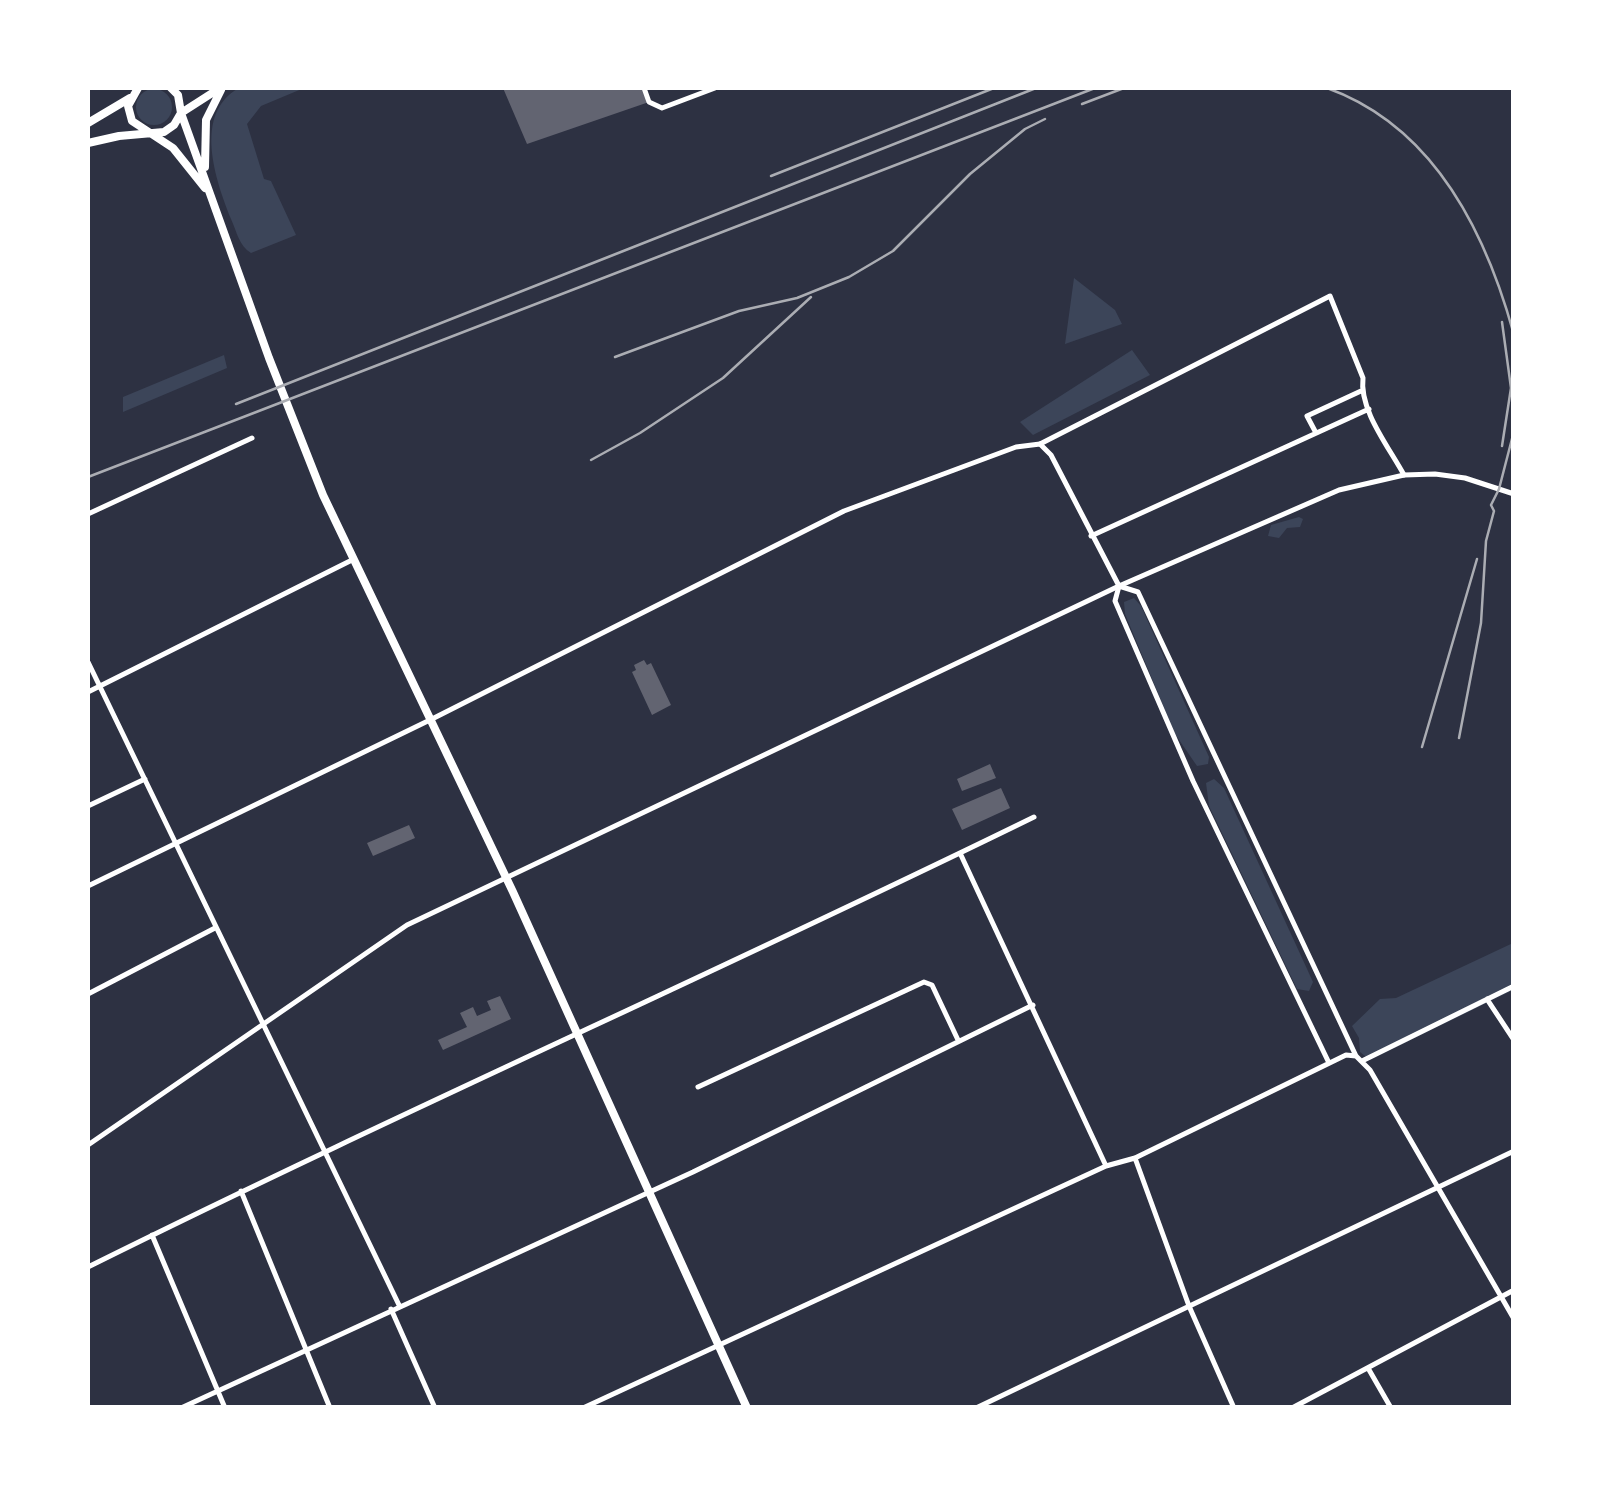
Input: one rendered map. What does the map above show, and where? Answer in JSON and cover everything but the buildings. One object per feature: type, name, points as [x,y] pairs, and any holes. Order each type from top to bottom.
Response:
[{"type":"main road","points":[[127,88],[132,121],[178,153],[211,196]]},
{"type":"main road","points":[[88,122],[130,98],[138,88]]},
{"type":"main road","points":[[171,88],[180,102],[298,434],[506,877],[747,1408]]},
{"type":"main road","points":[[88,144],[169,130],[181,113],[222,88]]},
{"type":"main road","points":[[211,196],[204,136],[210,109],[222,88]]},
{"type":"street","points":[[644,88],[649,102],[662,108],[716,88]]},
{"type":"street","points":[[88,886],[432,719],[844,511],[997,452],[1040,444],[1330,296],[1362,378],[1361,390],[1368,409],[1404,475]]},
{"type":"street","points":[[1316,433],[1307,416],[1361,390]]},
{"type":"street","points":[[1092,536],[1368,409]]},
{"type":"street","points":[[88,514],[252,438]]},
{"type":"street","points":[[1040,444],[1051,455],[1119,586],[1115,601],[1192,781],[1329,1063]]},
{"type":"street","points":[[88,1145],[407,924],[1119,586],[1339,490],[1404,475],[1466,478],[1514,494]]},
{"type":"street","points":[[88,692],[354,558]]},
{"type":"street","points":[[1119,586],[1138,592],[1356,1056],[1514,1319]]},
{"type":"street","points":[[88,662],[400,1305]]},
{"type":"street","points":[[88,806],[145,779]]},
{"type":"street","points":[[88,1267],[240,1191],[1034,817]]},
{"type":"street","points":[[960,853],[1106,1166]]},
{"type":"street","points":[[88,994],[215,928]]},
{"type":"street","points":[[698,1087],[924,982],[932,985],[958,1040]]},
{"type":"street","points":[[1362,1061],[1514,986]]},
{"type":"street","points":[[1486,999],[1514,1040]]},
{"type":"street","points":[[181,1408],[649,1190],[1033,1005]]},
{"type":"street","points":[[584,1408],[1106,1166],[1135,1158],[1329,1063],[1356,1056]]},
{"type":"street","points":[[976,1408],[1514,1152]]},
{"type":"street","points":[[1135,1158],[1189,1306],[1234,1408]]},
{"type":"street","points":[[240,1191],[330,1408]]},
{"type":"street","points":[[152,1235],[226,1408]]},
{"type":"street","points":[[1292,1408],[1514,1290]]},
{"type":"street","points":[[391,1309],[435,1408]]},
{"type":"street","points":[[1368,1368],[1390,1408]]},
{"type":"shaded area","points":[[239,88],[304,88],[261,106],[247,124],[264,179],[271,181],[296,235],[251,253],[241,243],[225,204],[212,149],[216,114]]},
{"type":"shaded area","points":[[154,89],[167,94],[172,107],[167,120],[154,125],[141,120],[136,107],[141,94]]},
{"type":"shaded area","points":[[1074,278],[1115,310],[1122,324],[1065,344]]},
{"type":"shaded area","points":[[1132,350],[1150,375],[1033,435],[1020,422]]},
{"type":"shaded area","points":[[224,355],[227,368],[123,412],[123,397]]},
{"type":"shaded area","points":[[1303,519],[1300,527],[1287,528],[1279,538],[1268,536],[1271,525]]},
{"type":"shaded area","points":[[1134,598],[1209,757],[1208,764],[1197,766],[1175,734],[1125,614],[1124,602]]},
{"type":"shaded area","points":[[1214,779],[1224,788],[1313,982],[1309,991],[1297,989],[1209,806],[1206,783]]},
{"type":"shaded area","points":[[1513,943],[1513,990],[1370,1060],[1360,1052],[1359,1038],[1352,1026],[1380,999],[1396,998]]},
{"type":"railway","points":[[771,176],[994,88]]},
{"type":"railway","points":[[236,404],[1036,88]]},
{"type":"railway","points":[[88,477],[1095,88]]},
{"type":"railway","points":[[1082,104],[1124,88]]},
{"type":"railway","points":[[1327,88],[1364,105],[1397,128],[1450,187],[1488,258],[1514,335]]},
{"type":"railway","points":[[615,357],[739,311],[797,298],[849,277],[893,251],[970,174],[1025,129],[1045,119]]},
{"type":"railway","points":[[591,460],[723,378],[811,297]]},
{"type":"railway","points":[[1502,322],[1511,388],[1502,446]]},
{"type":"railway","points":[[1459,738],[1481,623],[1486,541],[1494,511],[1491,505],[1514,431]]},
{"type":"railway","points":[[1422,747],[1477,559]]}]
